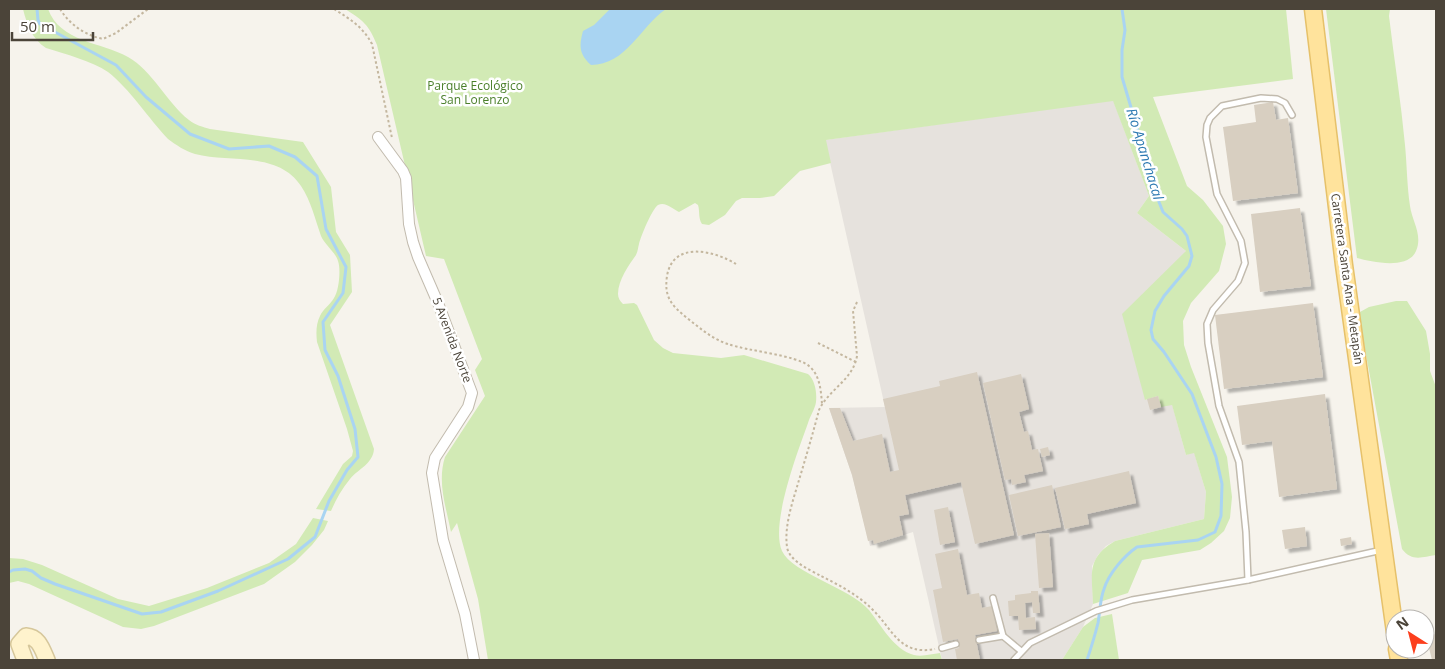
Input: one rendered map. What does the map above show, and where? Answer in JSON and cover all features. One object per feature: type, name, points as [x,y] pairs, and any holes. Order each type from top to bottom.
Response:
[{"type":"main road","name":"Carretera Santa Ana - Metapán","points":[[1313,9],[1344,266],[1392,609]]},
{"type":"street","name":"5 Avenida Norte","points":[[378,137],[404,171],[409,224],[418,257],[438,303],[472,393],[468,407],[436,458],[432,473],[443,540],[465,614],[474,660]]},
{"type":"street","points":[[25,660],[19,644],[26,636],[32,636],[37,640],[47,660]]},
{"type":"lane","points":[[1248,580],[1246,532],[1239,462],[1219,406],[1208,343],[1207,324],[1213,310],[1238,281],[1245,263],[1241,241],[1216,188],[1206,137],[1207,125],[1210,118],[1222,106],[1260,98],[1277,99],[1285,103],[1292,115]]},
{"type":"lane","points":[[1014,660],[1030,643],[1111,606],[1132,600],[1248,580],[1385,550]]},
{"type":"lane","points":[[993,598],[1003,636],[1021,651]]},
{"type":"lane","points":[[979,640],[1003,636]]},
{"type":"lane","points":[[942,648],[956,644]]},
{"type":"path","points":[[60,9],[74,25],[85,33],[103,39],[148,9]]},
{"type":"path","points":[[334,9],[358,25],[367,34],[372,44],[397,162]]},
{"type":"path","points":[[736,264],[725,257],[710,253],[695,251],[682,255],[673,263],[668,272],[666,287],[668,297],[677,310],[711,337],[730,345],[797,360],[810,366],[821,386],[822,404],[790,511],[787,530],[788,551],[798,562],[844,587],[864,602],[876,613],[893,636],[910,648],[924,652],[942,648]]},
{"type":"path","points":[[822,404],[848,377],[856,362],[853,311],[857,302]]},
{"type":"path","points":[[818,343],[856,362]]},
{"type":"shaded area","points":[[1113,100],[1149,196],[1137,213],[1186,251],[1145,400],[1158,396],[1172,404],[1186,455],[1194,452],[1206,492],[1204,519],[1115,541],[1106,546],[1092,566],[1093,604],[1083,627],[1062,660],[942,660],[913,532],[870,546],[852,475],[829,408],[885,407],[825,140]]},
{"type":"green space","points":[[23,9],[48,9],[54,20],[71,35],[117,52],[137,63],[181,113],[196,125],[210,129],[303,142],[331,187],[336,232],[350,255],[352,292],[330,325],[374,449],[371,459],[353,475],[337,498],[331,511],[316,509],[343,464],[352,456],[353,451],[317,342],[316,332],[320,316],[336,295],[339,265],[337,258],[321,236],[310,204],[301,186],[291,175],[267,163],[209,157],[195,154],[177,146],[168,139],[116,78],[108,72],[86,61],[46,48],[41,44],[31,31]]},
{"type":"green space","name":"Parque Ecológico San Lorenzo","points":[[345,9],[1286,9],[1293,79],[1153,97],[1187,186],[1203,200],[1223,226],[1226,244],[1219,271],[1191,303],[1183,321],[1184,345],[1191,367],[1227,457],[1232,497],[1230,518],[1224,531],[1200,550],[1142,560],[1128,593],[1093,604],[1093,568],[1095,560],[1106,547],[1115,541],[1204,519],[1206,492],[1194,453],[1186,455],[1172,405],[1161,407],[1158,396],[1145,400],[1122,314],[1186,251],[1137,213],[1149,196],[1113,101],[826,140],[831,163],[800,171],[774,196],[742,198],[736,201],[725,215],[709,225],[702,224],[698,205],[695,203],[679,212],[666,205],[658,205],[647,223],[636,255],[622,278],[618,289],[618,297],[623,304],[634,303],[637,305],[654,340],[663,348],[673,353],[721,358],[744,355],[808,374],[815,386],[816,402],[792,469],[782,506],[779,539],[782,551],[788,559],[809,574],[860,602],[869,610],[888,636],[900,648],[917,656],[940,653],[942,660],[488,660],[478,599],[457,523],[451,532],[442,485],[445,457],[485,396],[475,370],[482,359],[444,259],[426,256],[377,45],[365,24]]},
{"type":"green space","points":[[1326,9],[1390,9],[1389,16],[1403,129],[1409,198],[1418,239],[1416,251],[1406,261],[1389,263],[1357,258]]},
{"type":"green space","points":[[1396,301],[1407,301],[1426,331],[1430,354],[1430,371],[1436,387],[1436,555],[1422,557],[1410,556],[1402,549],[1359,317],[1360,312],[1369,307]]},
{"type":"green space","points":[[313,518],[328,521],[324,530],[295,562],[264,584],[154,626],[141,629],[123,627],[29,584],[18,581],[9,583],[9,558],[23,559],[42,565],[118,599],[149,606],[207,588],[269,563],[296,544]]},
{"type":"green space","points":[[1112,614],[1119,660],[1062,660],[1083,627],[1095,618]]},
{"type":"water","points":[[610,9],[666,9],[632,44],[614,59],[591,65],[581,50],[583,31],[594,25]]},
{"type":"building","points":[[1273,102],[1276,120],[1288,118],[1298,193],[1233,201],[1223,127],[1256,122],[1254,105]]},
{"type":"building","points":[[1300,208],[1311,286],[1260,292],[1251,214]]},
{"type":"building","points":[[1313,303],[1323,377],[1224,389],[1215,315]]},
{"type":"building","points":[[977,372],[1014,535],[975,544],[961,482],[905,495],[909,514],[899,516],[903,535],[874,544],[873,540],[868,541],[852,475],[829,408],[840,408],[853,441],[882,434],[890,472],[899,470],[883,399],[940,386],[939,381]]},
{"type":"building","points":[[1021,374],[1029,409],[1019,412],[1024,432],[1028,431],[1032,450],[1038,449],[1043,471],[1024,475],[1026,482],[1012,485],[1011,479],[1005,480],[983,383]]},
{"type":"building","points":[[1325,394],[1337,489],[1279,497],[1272,441],[1242,445],[1237,406]]},
{"type":"building","points":[[1158,396],[1161,407],[1150,410],[1147,399]]},
{"type":"building","points":[[1048,447],[1050,455],[1042,457],[1040,449]]},
{"type":"building","points":[[1129,471],[1136,503],[1087,514],[1089,524],[1065,529],[1055,488]]},
{"type":"building","points":[[1052,485],[1061,527],[1018,536],[1009,495]]},
{"type":"building","points":[[948,507],[955,542],[940,545],[934,510]]},
{"type":"building","points":[[1305,527],[1307,546],[1285,549],[1282,530]]},
{"type":"building","points":[[1049,533],[1053,587],[1039,588],[1035,534]]},
{"type":"building","points":[[1351,537],[1352,544],[1341,546],[1340,539]]},
{"type":"building","points":[[958,549],[967,595],[979,593],[982,608],[992,606],[997,631],[975,635],[980,660],[957,660],[955,649],[959,648],[958,639],[943,642],[933,590],[942,588],[935,554]]},
{"type":"building","points":[[1031,591],[1038,591],[1040,613],[1033,613],[1032,602],[1025,603],[1026,618],[1035,617],[1036,629],[1019,630],[1018,616],[1009,616],[1008,601],[1015,600],[1015,595],[1031,593]]},
{"type":"building","points":[[1435,634],[1436,660],[1432,660],[1435,659]]},
{"type":"waterway","points":[[9,572],[25,569],[55,584],[142,614],[161,612],[218,591],[288,559],[315,537],[329,501],[347,470],[358,457],[355,429],[338,376],[325,350],[323,322],[343,293],[346,267],[326,229],[317,176],[295,157],[269,146],[229,149],[190,134],[146,97],[116,65],[40,24],[37,9]]},
{"type":"waterway","name":"Río Apanchacal","points":[[1087,660],[1098,623],[1104,589],[1109,577],[1122,560],[1137,547],[1198,540],[1215,532],[1221,516],[1222,484],[1216,457],[1192,394],[1153,339],[1151,330],[1155,311],[1164,296],[1189,266],[1192,256],[1187,236],[1163,212],[1159,202],[1122,77],[1122,50],[1125,30],[1122,9]]}]
